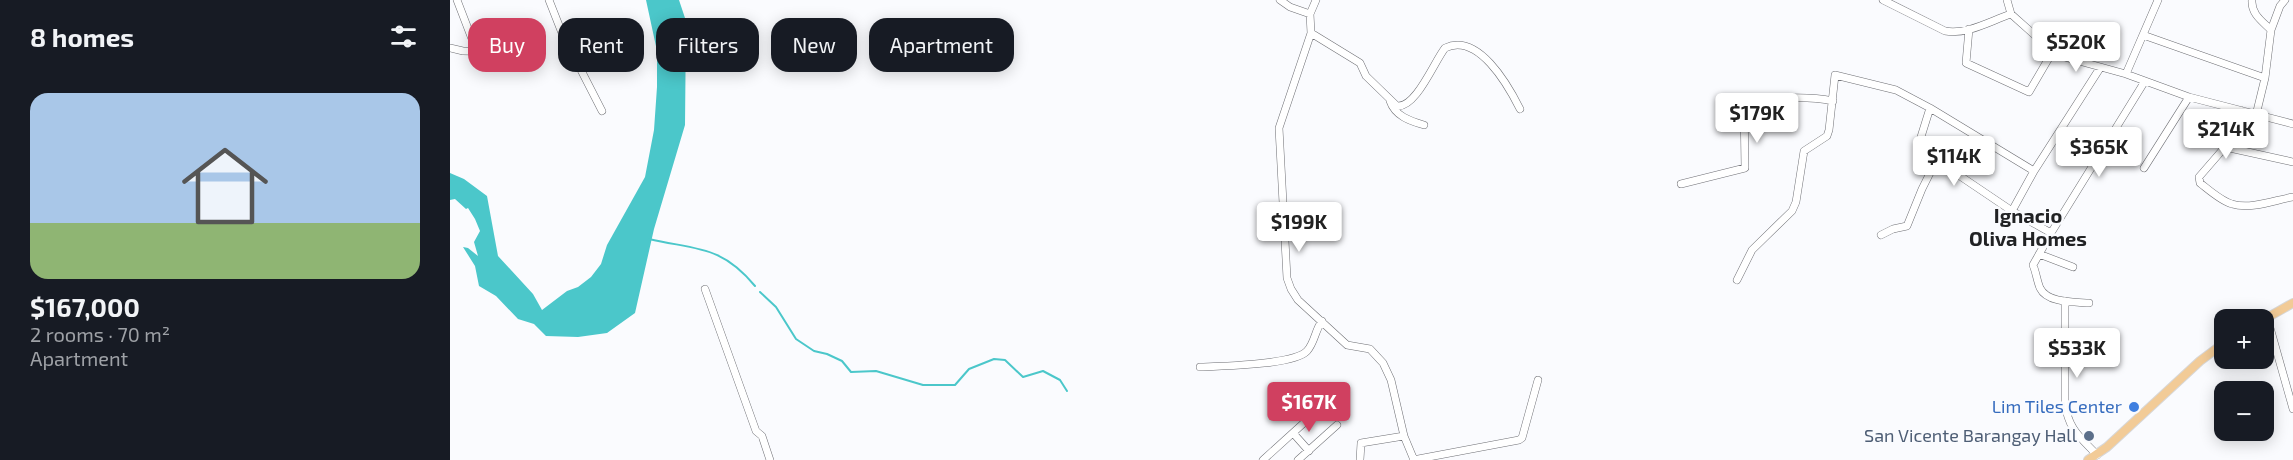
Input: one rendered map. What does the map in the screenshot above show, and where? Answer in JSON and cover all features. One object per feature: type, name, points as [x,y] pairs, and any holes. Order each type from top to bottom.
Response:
[{"type":"main road","points":[[2274,313],[2293,303]]},
{"type":"main road","points":[[2088,460],[2097,455],[2214,350]]},
{"type":"street","points":[[457,0],[468,29]]},
{"type":"street","points":[[549,0],[562,33],[602,111]]},
{"type":"street","points":[[1280,0],[1290,7],[1310,14]]},
{"type":"street","points":[[1316,0],[1310,14],[1311,33],[1279,128],[1287,278],[1291,289],[1298,300],[1347,345],[1370,349],[1383,363],[1391,380],[1404,436],[1413,460],[1519,440],[1522,438],[1538,380]]},
{"type":"street","points":[[1883,0],[1945,31],[1953,32],[1969,29],[2011,14]]},
{"type":"street","points":[[2007,0],[2011,14],[2057,55],[2126,74],[2189,97],[2293,124]]},
{"type":"street","points":[[2126,74],[2158,0]]},
{"type":"street","points":[[2252,0],[2255,15],[2271,30]]},
{"type":"street","points":[[2256,115],[2265,78],[2271,30],[2280,6],[2285,0]]},
{"type":"street","points":[[1969,29],[1966,63],[2029,92],[2053,51]]},
{"type":"street","points":[[1311,33],[1360,63],[1366,76],[1397,105],[1407,104],[1416,95],[1445,48],[1465,45],[1490,62],[1510,88],[1520,109]]},
{"type":"street","points":[[2143,35],[2265,78]]},
{"type":"street","points":[[450,47],[468,50]]},
{"type":"street","points":[[2012,211],[2034,171],[2100,68]]},
{"type":"street","points":[[1737,280],[1752,250],[1792,212],[1796,202],[1804,151],[1827,136],[1829,130],[1835,75],[1896,90],[2034,171]]},
{"type":"street","points":[[2089,303],[2050,297],[2040,289],[2033,265],[2145,81]]},
{"type":"street","points":[[2144,168],[2189,97]]},
{"type":"street","points":[[1389,98],[1390,104],[1397,113],[1424,125]]},
{"type":"street","points":[[1681,184],[1745,168],[1744,101],[1814,98],[1833,101]]},
{"type":"street","points":[[1930,108],[1920,140],[1923,151],[2012,211],[2051,233]]},
{"type":"street","points":[[2243,111],[2232,138],[2199,177],[2200,183],[2230,204],[2242,206],[2293,197]]},
{"type":"street","points":[[2225,147],[2293,162]]},
{"type":"street","points":[[1881,235],[1907,226],[1936,161]]},
{"type":"street","points":[[2039,254],[2073,267]]},
{"type":"street","points":[[705,289],[756,431],[762,436],[770,460]]},
{"type":"street","points":[[2065,301],[2064,403],[2067,418],[2071,428],[2097,455]]},
{"type":"street","points":[[1200,367],[1257,363],[1299,356],[1310,347],[1322,321]]},
{"type":"street","points":[[2274,347],[2293,409]]},
{"type":"street","points":[[1263,460],[1306,421]]},
{"type":"street","points":[[1298,460],[1337,425]]},
{"type":"street","points":[[1293,433],[1309,451]]},
{"type":"street","points":[[1360,460],[1361,443],[1404,436]]},
{"type":"water","points":[[646,0],[679,0],[685,18],[656,18],[656,46]]},
{"type":"water","points":[[657,72],[686,72],[685,125],[654,229],[635,313],[607,333],[578,337],[546,336],[534,324],[518,319],[496,296],[479,286],[475,266],[463,247],[478,256],[474,242],[480,231],[468,208],[466,209],[455,199],[450,200],[450,173],[464,179],[487,196],[498,256],[533,294],[542,310],[591,277],[601,264],[607,245],[645,177],[654,130]]},
{"type":"waterway","points":[[649,239],[695,248],[719,256],[731,263],[755,286]]},
{"type":"waterway","points":[[760,292],[776,307],[796,339],[814,351],[842,361],[851,372],[876,371],[923,385],[955,385],[969,369],[994,359],[1005,360],[1023,377],[1043,371],[1060,380],[1067,391]]},
{"type":"place","name":"Lim Tiles Center","points":[[2134,407]]},
{"type":"place","name":"San Vicente Barangay Hall","points":[[2089,436]]},
{"type":"district","name":"Ignacio Oliva Homes","points":[[2028,228]]}]
